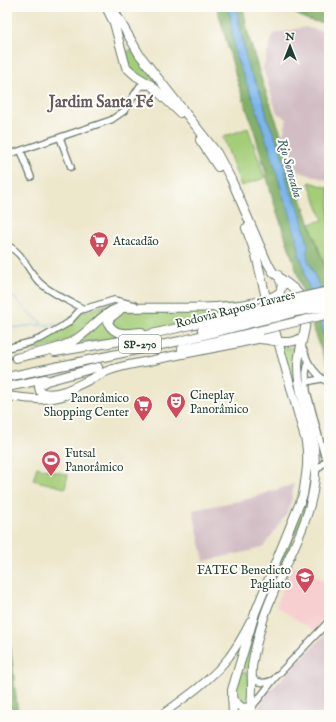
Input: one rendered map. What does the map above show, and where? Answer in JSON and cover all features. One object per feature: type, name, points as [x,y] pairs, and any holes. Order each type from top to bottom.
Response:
[{"type":"highway","points":[[106,7],[114,23],[124,62],[128,70],[156,90],[180,113],[213,157],[223,175],[256,255],[263,285],[270,297],[274,328],[306,442],[311,474],[254,615],[232,690],[233,715]]},
{"type":"highway","points":[[112,7],[140,54],[217,152],[231,179],[266,262],[273,271],[293,287],[303,300],[306,309],[298,366],[299,387],[313,440],[311,499],[308,513],[278,580],[260,630],[253,664],[252,707],[249,715]]},
{"type":"highway","points":[[122,53],[129,47],[140,54]]},
{"type":"highway","points":[[259,311],[270,297],[280,292],[281,282],[278,275]]},
{"type":"highway","points":[[259,311],[263,285]]},
{"type":"highway","name":"Rodovia Raposo Tavares","points":[[7,377],[180,341],[293,299],[329,291]]},
{"type":"highway","name":"Rodovia Raposo Tavares","points":[[7,373],[180,336],[259,311],[329,299]]},
{"type":"highway","points":[[16,358],[57,348],[73,341],[110,311],[118,308],[229,306],[259,311]]},
{"type":"highway","name":"Rodovia Raposo Tavares","points":[[259,311],[329,306]]},
{"type":"highway","points":[[146,307],[122,310],[115,313],[110,318],[108,323],[111,329],[115,332],[124,334],[191,325]]},
{"type":"highway","name":"SP-270","points":[[7,359],[121,341],[259,311]]},
{"type":"highway","name":"SP-270","points":[[7,388],[329,314]]},
{"type":"highway","points":[[98,367],[47,381],[41,384],[39,387],[40,391],[48,394],[64,391],[112,369],[257,339],[270,334],[274,328]]},
{"type":"highway","points":[[257,339],[291,342],[300,339],[303,336]]},
{"type":"highway","points":[[266,340],[274,345],[283,362]]},
{"type":"highway","points":[[7,396],[37,400],[59,398],[88,386],[108,375],[192,356],[198,352]]},
{"type":"highway","points":[[259,603],[259,590],[263,579],[283,534],[303,495]]},
{"type":"highway","points":[[237,673],[241,670],[245,670],[249,672],[252,678]]},
{"type":"highway","points":[[232,700],[242,708],[252,707]]},
{"type":"main road","points":[[161,715],[188,696],[222,665],[230,655],[254,615]]},
{"type":"street","points":[[128,70],[136,80],[136,91]]},
{"type":"street","points":[[7,155],[111,120],[124,111],[140,86],[151,86],[156,90]]},
{"type":"street","points":[[60,138],[71,167]]},
{"type":"street","points":[[21,151],[30,177]]},
{"type":"street","points":[[7,245],[14,248],[20,254],[39,281],[51,291],[84,309]]},
{"type":"street","points":[[7,348],[42,338],[68,323],[79,311],[114,300],[146,307]]},
{"type":"street","points":[[301,346],[305,350],[308,362],[306,382],[309,398],[324,452],[328,459],[311,474]]},
{"type":"street","points":[[308,362],[321,379],[329,383]]},
{"type":"street","points":[[306,382],[321,379]]},
{"type":"street","points":[[252,707],[275,678],[329,621]]},
{"type":"street","points":[[252,678],[264,683],[275,678]]},
{"type":"shaded area","points":[[305,27],[329,33],[329,181],[297,171],[283,135],[287,119],[277,113],[263,68],[273,34]]},
{"type":"shaded area","points":[[294,484],[291,502],[286,515],[264,546],[250,551],[204,561],[193,510],[244,500]]},
{"type":"shaded area","name":"FATEC Benedicto Pagliato","points":[[292,566],[329,582],[329,615],[314,631],[276,606]]},
{"type":"shaded area","points":[[328,631],[329,713],[316,715],[257,715],[262,699]]},
{"type":"green space","points":[[217,7],[243,7],[249,38],[263,84],[287,151],[297,187],[329,279],[329,370],[315,335],[296,269],[274,203]]},
{"type":"green space","points":[[288,7],[329,7],[329,22],[312,21],[302,17]]},
{"type":"green space","points":[[130,50],[134,52],[169,95],[129,69],[126,52]]},
{"type":"green space","points":[[248,128],[265,178],[241,186],[223,137]]},
{"type":"green space","points":[[310,182],[329,188],[329,279],[310,224],[323,220],[309,183]]},
{"type":"green space","points":[[110,303],[124,304],[67,340],[53,346],[7,355],[7,350],[43,340],[68,326],[84,311]]},
{"type":"green space","points":[[261,304],[184,323],[135,332],[116,330],[112,323],[118,314],[128,311]]},
{"type":"green space","points":[[111,314],[111,332],[116,337],[105,340],[76,343]]},
{"type":"green space","points":[[281,346],[289,348],[299,346],[313,473],[305,512],[276,578],[250,670],[247,668],[242,668],[255,618],[310,471]]},
{"type":"green space","name":"Futsal Panorâmico","points":[[37,467],[68,475],[65,488],[33,480]]},
{"type":"green space","points":[[7,616],[18,715],[7,714]]},
{"type":"green space","points":[[241,672],[248,674],[250,689],[248,704],[243,705],[235,698],[236,688]]},
{"type":"water","name":"Rio Sorocaba","points":[[227,7],[236,7],[248,68],[264,103],[267,118],[284,162],[289,188],[299,208],[308,245],[308,259],[326,303],[329,317],[329,345],[323,333],[319,311],[306,281],[288,207],[284,200],[271,152],[254,102],[235,55],[230,15]]},
{"type":"waterway","points":[[7,292],[44,325]]},
{"type":"waterway","points":[[45,325],[56,324]]},
{"type":"waterway","points":[[7,327],[42,325]]},
{"type":"place","name":"Atacadão","points":[[99,258]]},
{"type":"place","name":"Cineplay Panorâmico","points":[[176,419]]},
{"type":"place","name":"Panorâmico Shopping Center","points":[[143,422]]},
{"type":"place","name":"Futsal Panorâmico","points":[[51,477]]},
{"type":"place","name":"FATEC Benedicto Pagliato","points":[[305,594]]},
{"type":"district","name":"Jardim Santa Fé","points":[[101,101]]}]
